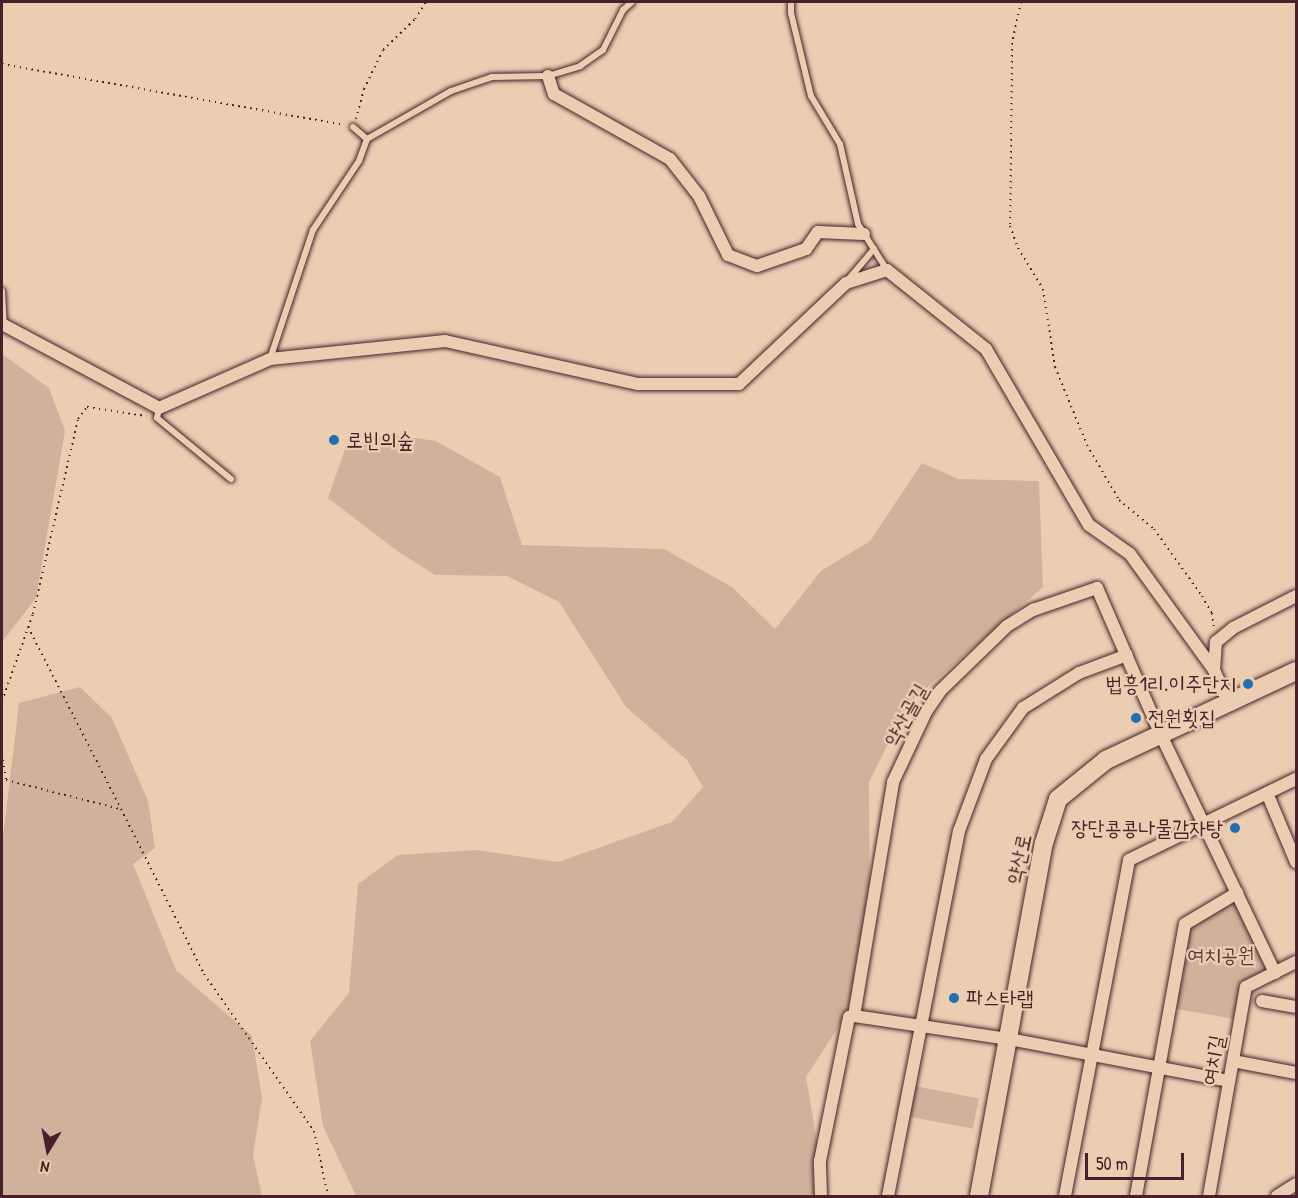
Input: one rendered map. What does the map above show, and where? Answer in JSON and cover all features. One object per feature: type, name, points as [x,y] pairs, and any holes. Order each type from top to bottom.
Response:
[{"type":"street","points":[[548,76],[554,94],[670,159],[699,196],[729,255],[757,266],[806,249],[818,232],[864,234]]},
{"type":"street","points":[[3,324],[158,413],[270,359],[445,341],[637,384],[739,384],[846,283],[887,270],[986,349],[1089,525],[1131,554],[1214,670],[1229,703]]},
{"type":"street","name":"약산골길","points":[[821,1197],[820,1161],[849,1017],[854,1016],[893,782],[926,712],[940,691],[1007,626],[1033,610],[1097,588],[1161,735],[1275,973]]},
{"type":"street","points":[[1214,670],[1216,642],[1233,628],[1296,596]]},
{"type":"street","points":[[888,1197],[959,831],[987,759],[1023,708],[1079,673],[1127,655]]},
{"type":"street","name":"약산로","points":[[979,1197],[1044,843],[1058,799],[1106,760],[1296,671]]},
{"type":"street","points":[[1065,1197],[1129,860],[1203,822],[1296,779]]},
{"type":"street","points":[[1267,793],[1296,862]]},
{"type":"street","points":[[1136,1197],[1161,1068],[1185,924],[1237,893]]},
{"type":"street","name":"여치길","points":[[1209,1197],[1246,987],[1296,962]]},
{"type":"street","points":[[1262,1001],[1296,1007]]},
{"type":"street","points":[[854,1016],[1008,1038],[1229,1081]]},
{"type":"street","points":[[1233,1061],[1296,1073]]},
{"type":"street","points":[[1277,1197],[1296,1184]]},
{"type":"lane","points":[[270,359],[313,230],[359,161],[367,139],[451,91],[492,77],[548,76],[580,66],[603,50],[623,10],[633,2]]},
{"type":"lane","points":[[792,2],[791,13],[811,96],[840,144],[858,224],[887,270]]},
{"type":"lane","points":[[353,127],[367,139]]},
{"type":"lane","points":[[846,283],[874,249]]},
{"type":"lane","points":[[2,291],[3,324]]},
{"type":"lane","points":[[158,413],[231,479]]},
{"type":"path","points":[[2,64],[353,127],[364,89],[383,50],[415,19],[426,2]]},
{"type":"path","points":[[1021,2],[1012,43],[1011,226],[1018,248],[1042,289],[1055,367],[1087,445],[1119,500],[1154,529],[1203,596],[1212,613],[1216,642]]},
{"type":"path","points":[[2,701],[28,627],[78,419],[87,407],[158,413]]},
{"type":"path","points":[[28,627],[204,974],[314,1131],[328,1197]]},
{"type":"path","points":[[2,753],[6,780]]},
{"type":"path","points":[[2,781],[6,780],[121,809]]},
{"type":"green space","points":[[2,354],[49,388],[65,431],[36,598],[2,642]]},
{"type":"green space","points":[[387,434],[436,441],[500,477],[522,545],[664,549],[732,587],[775,629],[821,571],[870,541],[922,463],[958,479],[1039,481],[1043,587],[908,704],[869,782],[870,940],[846,1015],[806,1077],[826,1196],[356,1196],[323,1126],[310,1041],[349,993],[358,884],[398,855],[476,850],[558,862],[672,822],[703,787],[687,760],[626,707],[559,602],[507,576],[435,575],[396,550],[328,498],[345,449]]},
{"type":"green space","points":[[80,687],[112,718],[148,801],[155,848],[133,864],[176,970],[252,1036],[262,1098],[253,1155],[262,1196],[2,1196],[2,845],[19,703]]},
{"type":"green space","name":"여치공원","points":[[1237,893],[1275,973],[1246,987],[1240,1020],[1171,1008],[1185,924]]},
{"type":"green space","points":[[915,1086],[979,1098],[973,1129],[909,1116]]},
{"type":"place","name":"로빈의숲","points":[[334,440]]},
{"type":"place","name":"법흥1리.이주단지","points":[[1248,684]]},
{"type":"place","name":"전원횟집","points":[[1136,718]]},
{"type":"place","name":"장단콩콩나물감자탕","points":[[1235,828]]},
{"type":"place","name":"파스타랩","points":[[954,998]]}]
